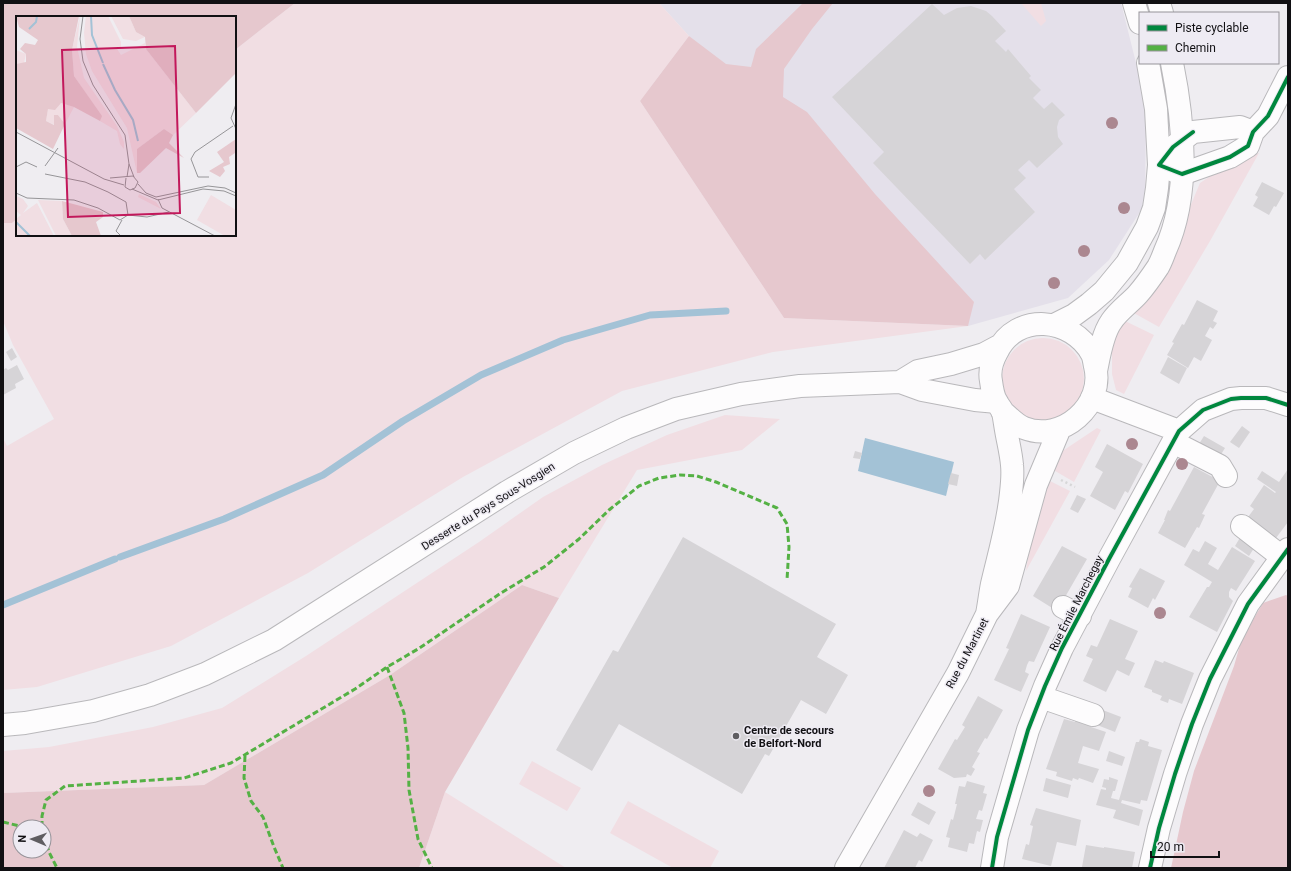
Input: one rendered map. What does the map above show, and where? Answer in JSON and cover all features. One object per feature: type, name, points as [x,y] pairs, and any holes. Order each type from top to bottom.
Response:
[{"type":"main road","points":[[1134,3],[1139,20]]},
{"type":"main road","points":[[1054,325],[1074,315],[1104,291],[1127,263],[1147,227],[1154,208],[1159,165],[1156,109],[1148,64]]},
{"type":"main road","points":[[999,346],[992,360],[990,376],[992,393],[1000,407],[1012,420],[1024,428],[1041,431],[1060,428],[1075,420],[1086,409],[1092,398],[1096,383],[1096,372],[1101,348],[1110,323],[1138,294],[1158,266],[1171,239],[1177,214],[1186,131],[1172,64]]},
{"type":"main road","points":[[1159,165],[1182,174],[1230,157],[1248,146],[1252,132],[1268,116],[1286,88]]},
{"type":"main road","points":[[1159,165],[1186,131],[1240,127],[1252,132]]},
{"type":"main road","points":[[900,382],[918,371],[951,364],[984,354],[999,346],[1010,335],[1024,327],[1039,324],[1054,325],[1070,331],[1083,341],[1092,355],[1096,372]]},
{"type":"main road","name":"Desserte du Pays Sous-Vosgien","points":[[3,725],[25,723],[93,711],[150,695],[205,674],[274,640],[507,492],[574,453],[626,428],[676,409],[741,394],[800,386],[900,382],[922,390],[975,400],[1000,407]]},
{"type":"main road","points":[[1092,398],[1176,437],[1220,466],[1226,476]]},
{"type":"main road","name":"Rue Émile Marchegay","points":[[992,868],[997,837],[1028,730],[1062,648],[1071,611],[1109,559],[1176,437],[1203,410],[1231,399],[1266,398],[1288,405]]},
{"type":"main road","points":[[987,614],[992,584],[1005,533],[1012,478],[1012,467],[1000,407]]},
{"type":"main road","name":"Rue du Martinet","points":[[846,868],[958,673],[987,614],[1008,586],[1036,485],[1060,428]]},
{"type":"main road","points":[[1150,868],[1159,828],[1175,774],[1192,724],[1210,679],[1248,604],[1285,553],[1242,526]]},
{"type":"main road","points":[[1041,696],[1093,715]]},
{"type":"shaded area","points":[[3,3],[295,3],[236,49],[236,16],[16,16],[16,220],[12,223],[3,223]]},
{"type":"shaded area","points":[[295,3],[659,3],[689,36],[640,101],[784,318],[968,326],[773,352],[622,391],[463,477],[308,573],[171,646],[37,687],[3,690],[3,438],[7,446],[54,419],[13,345],[3,321],[3,223],[12,223],[16,220],[16,236],[236,236],[236,49]]},
{"type":"shaded area","points":[[659,3],[1121,3],[1146,103],[1145,204],[1109,260],[1068,298],[968,326]]},
{"type":"shaded area","points":[[803,3],[833,3],[812,29],[784,69],[783,97],[807,112],[875,194],[974,302],[968,326],[784,318],[640,101],[689,36],[726,64],[751,67],[756,49]]},
{"type":"shaded area","points":[[1021,3],[1041,3],[1046,21],[1041,26]]},
{"type":"shaded area","points":[[1259,153],[1210,241],[1159,327],[1132,312],[1187,214],[1200,183],[1221,169]]},
{"type":"shaded area","points":[[1123,320],[1154,335],[1124,394],[1116,390],[1112,374],[1112,345]]},
{"type":"shaded area","points":[[1043,338],[1059,341],[1072,350],[1081,363],[1084,379],[1081,395],[1072,408],[1059,417],[1043,420],[1027,417],[1014,408],[1005,395],[1002,379],[1005,363],[1014,350],[1027,341]]},
{"type":"shaded area","points":[[725,415],[780,419],[742,450],[637,470],[559,598],[522,585],[390,675],[204,785],[3,793],[3,751],[49,747],[153,727],[222,708],[306,656],[479,542],[543,497],[602,465],[667,435]]},
{"type":"shaded area","points":[[1097,428],[1101,430],[1074,482],[1050,468],[1058,454]]},
{"type":"shaded area","points":[[1046,479],[1070,491],[1026,571],[1030,543]]},
{"type":"shaded area","points":[[522,585],[559,598],[445,792],[419,868],[3,868],[3,793],[204,785],[390,675]]},
{"type":"shaded area","points":[[1286,595],[1288,596],[1288,868],[1171,868],[1183,812],[1194,771],[1234,666],[1242,638],[1263,603]]},
{"type":"shaded area","points":[[532,761],[581,788],[567,811],[519,784]]},
{"type":"shaded area","points":[[445,792],[566,868],[419,868]]},
{"type":"shaded area","points":[[628,801],[719,851],[710,868],[673,868],[610,833]]},
{"type":"water","points":[[865,438],[954,462],[946,496],[858,471]]},
{"type":"building","points":[[932,4],[944,15],[957,8],[971,6],[986,11],[992,16],[1006,31],[995,41],[1006,52],[1008,49],[1031,76],[1029,78],[1041,90],[1033,98],[1044,109],[1052,102],[1065,115],[1059,120],[1057,127],[1058,137],[1063,144],[1037,168],[1029,160],[1018,170],[1026,178],[1014,189],[1035,212],[985,260],[980,254],[970,264],[873,163],[884,152],[832,97]]},
{"type":"building","points":[[1262,182],[1284,193],[1276,207],[1274,206],[1269,215],[1253,206],[1258,197],[1255,195]]},
{"type":"building","points":[[1197,300],[1218,311],[1213,321],[1217,323],[1213,329],[1210,327],[1205,336],[1212,340],[1201,361],[1194,357],[1188,368],[1167,355],[1174,343],[1172,342],[1182,324],[1184,325]]},
{"type":"building","points":[[12,348],[17,357],[11,361],[6,352]]},
{"type":"building","points":[[1168,357],[1187,368],[1179,384],[1160,373]]},
{"type":"building","points":[[17,365],[24,379],[15,384],[16,388],[3,395],[3,370],[6,368],[8,370]]},
{"type":"building","points":[[1242,426],[1250,432],[1239,448],[1230,442]]},
{"type":"building","points":[[1204,436],[1225,448],[1220,456],[1199,444]]},
{"type":"building","points":[[1107,444],[1143,464],[1128,493],[1125,491],[1115,510],[1090,496],[1103,472],[1095,467]]},
{"type":"building","points":[[855,451],[862,453],[860,459],[853,458]]},
{"type":"building","points":[[1194,467],[1220,481],[1202,514],[1205,515],[1199,528],[1197,527],[1185,548],[1158,533],[1165,520],[1168,510],[1170,511]]},
{"type":"building","points":[[1288,469],[1288,522],[1273,542],[1245,521],[1254,509],[1250,506],[1264,485],[1275,493],[1276,492],[1257,479],[1262,471],[1279,482]]},
{"type":"building","points":[[951,473],[959,475],[957,486],[948,484]]},
{"type":"building","points":[[1077,495],[1086,499],[1078,513],[1070,509]]},
{"type":"building","points":[[1241,536],[1256,545],[1249,556],[1235,546]]},
{"type":"building","points":[[683,537],[836,624],[817,657],[848,675],[826,714],[801,700],[769,756],[765,754],[742,794],[619,724],[592,771],[556,750],[613,650],[618,652]]},
{"type":"building","points":[[1205,541],[1217,548],[1208,564],[1218,570],[1232,547],[1255,561],[1236,591],[1231,588],[1229,597],[1233,601],[1217,632],[1189,617],[1207,587],[1209,587],[1212,582],[1184,565],[1193,549],[1199,552]]},
{"type":"building","points":[[1062,546],[1087,559],[1057,611],[1033,596]]},
{"type":"building","points":[[1140,568],[1165,581],[1155,600],[1153,598],[1148,608],[1128,597],[1132,588],[1129,587]]},
{"type":"building","points":[[1021,614],[1050,627],[1034,662],[1029,661],[1027,665],[1025,672],[1029,674],[1021,692],[994,680],[1009,649],[1006,648]]},
{"type":"building","points":[[1110,619],[1138,631],[1125,659],[1135,663],[1129,676],[1117,670],[1106,692],[1083,681],[1093,659],[1086,656],[1091,645],[1097,647]]},
{"type":"building","points":[[1155,660],[1163,663],[1164,661],[1194,673],[1182,704],[1169,699],[1168,703],[1160,700],[1162,696],[1144,687]]},
{"type":"building","points":[[978,696],[1003,710],[987,739],[985,738],[977,752],[980,753],[972,767],[975,769],[971,776],[967,774],[966,777],[954,778],[938,769],[955,739],[957,740],[965,727],[962,725]]},
{"type":"building","points":[[1100,709],[1121,717],[1115,732],[1092,723]]},
{"type":"building","points":[[1076,717],[1092,723],[1091,727],[1106,732],[1099,751],[1083,746],[1078,763],[1099,769],[1093,783],[1079,778],[1078,780],[1073,778],[1072,781],[1056,776],[1057,772],[1046,769],[1064,719],[1075,722]]},
{"type":"building","points":[[1140,739],[1149,742],[1148,746],[1162,750],[1147,801],[1141,800],[1140,804],[1122,800],[1121,803],[1143,810],[1139,826],[1113,818],[1116,810],[1096,805],[1101,789],[1106,790],[1106,788],[1102,787],[1104,779],[1109,780],[1109,777],[1118,780],[1111,798],[1119,800],[1136,742],[1139,742]]},
{"type":"building","points":[[1109,751],[1125,757],[1122,766],[1106,761]]},
{"type":"building","points":[[1046,778],[1071,785],[1068,798],[1043,791]]},
{"type":"building","points":[[967,781],[985,786],[983,793],[987,794],[982,811],[979,810],[976,819],[983,820],[980,832],[977,831],[974,844],[969,843],[967,852],[948,847],[950,838],[946,837],[951,819],[953,820],[959,786],[965,787]]},
{"type":"building","points":[[918,802],[936,812],[929,825],[911,815]]},
{"type":"building","points":[[1036,808],[1081,820],[1076,846],[1057,842],[1051,866],[1022,859],[1026,844],[1029,845],[1033,826],[1030,825]]},
{"type":"building","points":[[904,830],[917,837],[920,833],[933,840],[922,862],[919,860],[915,868],[884,868]]},
{"type":"building","points":[[1086,845],[1135,852],[1132,868],[1082,867]]},
{"type":"waterway","points":[[120,557],[224,519],[323,475],[403,421],[481,375],[563,340],[650,315],[726,311]]},
{"type":"waterway","points":[[3,605],[115,559]]},
{"type":"marked path","points":[[42,819],[46,800],[65,786],[184,778],[231,763],[355,689],[501,593],[544,567],[579,539],[609,510],[639,486],[659,478],[680,475],[697,476],[716,482],[777,508],[787,524],[789,547],[787,580]]},
{"type":"marked path","points":[[387,667],[404,713],[408,748],[409,790],[418,839],[432,868]]},
{"type":"marked path","points":[[245,756],[244,778],[251,801],[263,817],[283,868]]},
{"type":"marked path","points":[[3,822],[12,824]]},
{"type":"marked path","points":[[52,858],[57,868]]},
{"type":"cycle path","points":[[1193,132],[1173,147],[1159,165],[1182,174],[1230,157],[1248,146],[1253,132],[1268,116],[1288,77]]},
{"type":"cycle path","points":[[992,868],[997,837],[1028,730],[1045,686],[1062,648],[1179,431],[1203,410],[1231,399],[1266,398],[1288,405]]},
{"type":"cycle path","points":[[1150,868],[1159,828],[1175,774],[1192,724],[1210,679],[1248,604],[1288,549]]},
{"type":"place","name":"Centre de secours de Belfort-Nord","points":[[736,736]]}]
